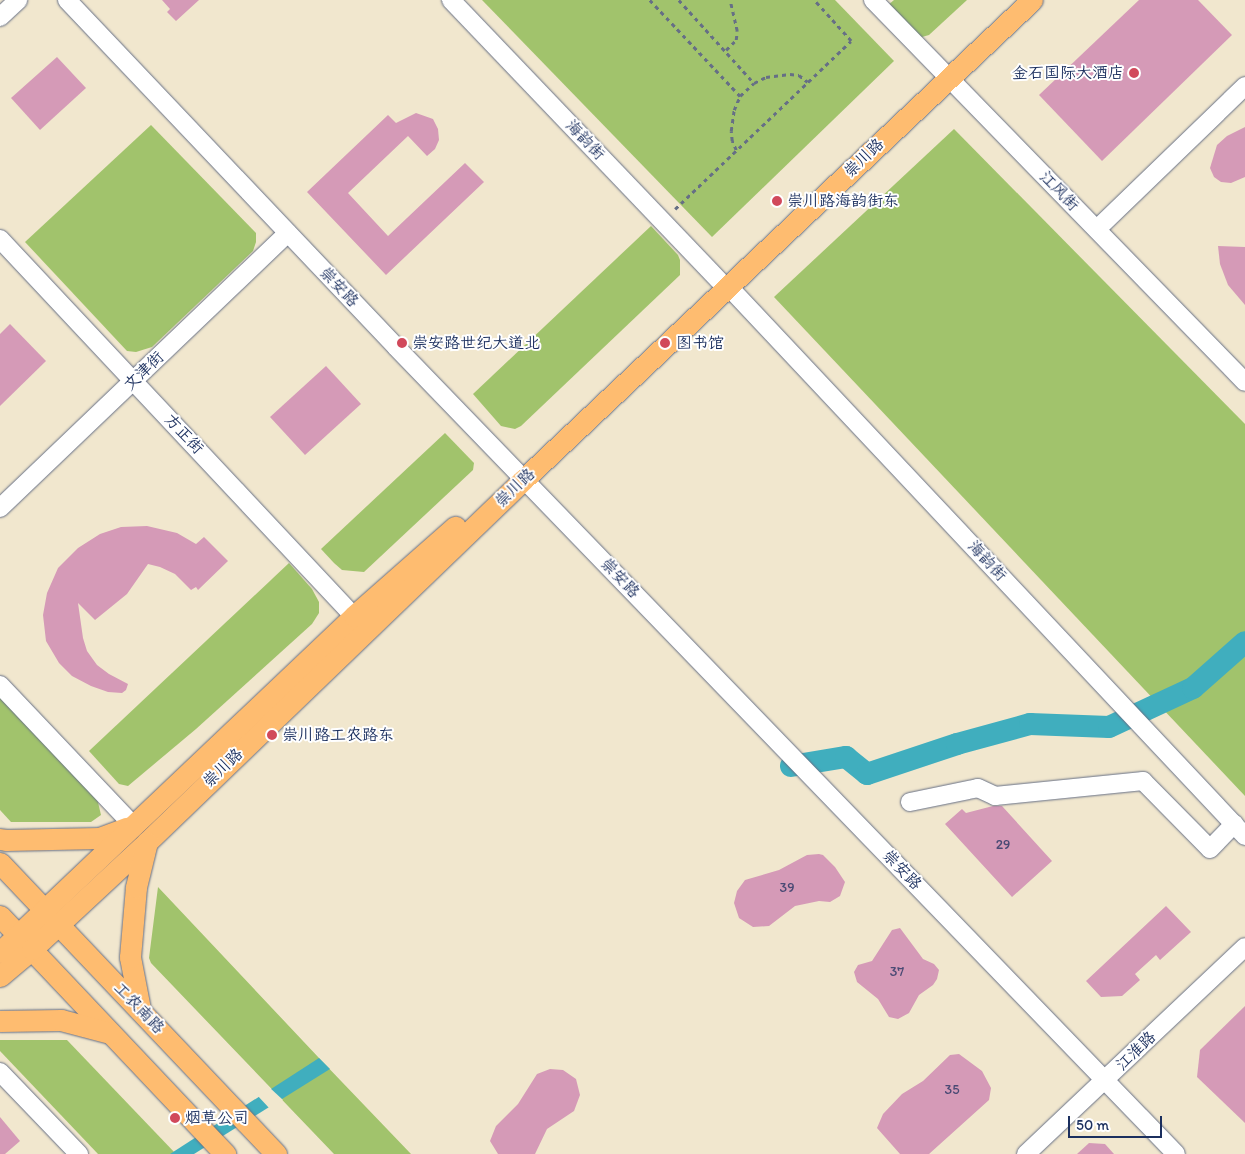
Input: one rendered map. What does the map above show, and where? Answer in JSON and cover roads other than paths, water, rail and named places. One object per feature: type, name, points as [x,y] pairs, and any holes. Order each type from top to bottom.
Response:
[{"type":"main road","name":"崇川路","points":[[0,976],[26,942],[360,623],[521,474],[944,72],[1011,0]]},
{"type":"main road","name":"崇川路","points":[[944,72],[1032,0]]},
{"type":"main road","points":[[0,839],[99,838],[141,834],[130,957],[140,1009]]},
{"type":"main road","name":"工农南路","points":[[0,863],[276,1154]]},
{"type":"main road","points":[[0,916],[224,1152]]},
{"type":"main road","name":"崇川路","points":[[0,952],[26,942]]},
{"type":"main road","points":[[0,1021],[61,1020],[110,1033]]},
{"type":"street","points":[[0,17],[18,0]]},
{"type":"street","name":"崇安路","points":[[67,0],[288,234],[1176,1154]]},
{"type":"street","name":"海韵街","points":[[451,0],[723,283],[1240,830]]},
{"type":"street","name":"江风街","points":[[873,0],[1245,382]]},
{"type":"street","points":[[1097,229],[1245,86]]},
{"type":"street","name":"文津街","points":[[0,508],[288,234]]},
{"type":"street","name":"方正街","points":[[0,239],[360,623]]},
{"type":"street","points":[[0,686],[141,834]]},
{"type":"street","points":[[910,802],[978,788],[995,796],[1144,781],[1210,849],[1240,830]]},
{"type":"street","name":"江淮路","points":[[1026,1154],[1245,947]]},
{"type":"street","points":[[0,1072],[79,1154]]},
{"type":"water","points":[[319,1058],[330,1069],[194,1154],[170,1154]]},
{"type":"waterway","points":[[791,766],[846,757],[867,774],[957,744],[1030,724],[1109,727],[1193,688],[1245,642]]},
{"type":"place","name":"金石国际大酒店","points":[[1134,73]]},
{"type":"place","name":"崇川路海韵街东","points":[[777,201]]},
{"type":"place","name":"崇安路世纪大道北","points":[[402,343]]},
{"type":"place","name":"图书馆","points":[[665,343]]},
{"type":"place","name":"崇川路工农路东","points":[[272,735]]},
{"type":"place","name":"烟草公司","points":[[175,1118]]}]
